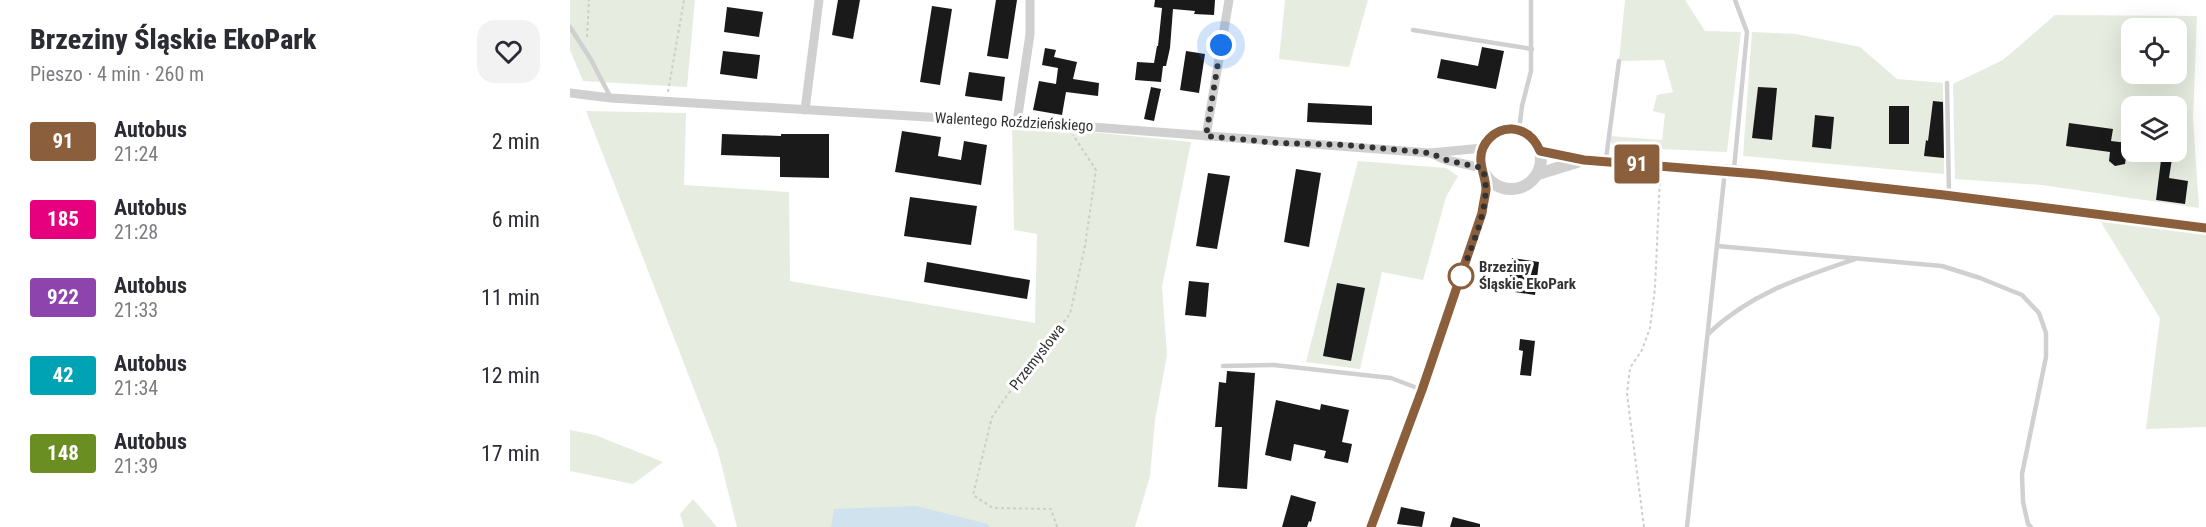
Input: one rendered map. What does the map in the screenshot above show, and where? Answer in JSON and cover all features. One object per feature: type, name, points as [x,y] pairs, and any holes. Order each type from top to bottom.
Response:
[{"type":"street","points":[[805,110],[819,0]]},
{"type":"street","points":[[1017,122],[1030,34],[1030,0]]},
{"type":"street","points":[[1206,136],[1229,0]]},
{"type":"street","name":"Walentego Roździeńskiego","points":[[570,93],[611,99],[666,100],[1066,125],[1430,153],[1483,148]]},
{"type":"street","points":[[1371,527],[1422,390],[1482,213],[1486,190],[1481,161],[1483,148],[1494,134],[1510,129],[1519,130],[1532,137],[1540,151],[1541,165],[1538,174]]},
{"type":"street","points":[[1540,151],[1584,160],[1729,171],[1949,195],[2206,228]]},
{"type":"street","name":"Walentego Roździeńskiego","points":[[1430,153],[1483,171]]},
{"type":"street","points":[[1483,171],[1498,187],[1507,189],[1525,186],[1538,174],[1584,160]]},
{"type":"street","points":[[1482,213],[1507,189]]},
{"type":"lane","points":[[1519,130],[1522,106],[1531,72],[1531,0]]},
{"type":"lane","points":[[1688,527],[1717,246],[1747,32],[1735,0]]},
{"type":"lane","points":[[570,27],[611,99]]},
{"type":"lane","points":[[1413,30],[1532,49]]},
{"type":"lane","points":[[1605,162],[1619,61]]},
{"type":"lane","points":[[1947,83],[1949,195]]},
{"type":"lane","points":[[1717,246],[1942,266],[1980,278],[2022,296],[2039,313],[2046,333],[2046,357],[2022,474],[2023,502],[2028,524],[2031,527]]},
{"type":"lane","points":[[1709,333],[1728,315],[1785,283],[1857,259]]},
{"type":"lane","points":[[1223,366],[1274,365],[1391,378],[1422,390]]},
{"type":"path","points":[[584,48],[587,37],[589,0]]},
{"type":"path","points":[[666,100],[684,0]]},
{"type":"path","name":"Przemysłowa","points":[[1057,527],[1051,509],[993,508],[973,495],[992,417],[1070,314],[1085,246],[1096,170],[1066,125]]},
{"type":"path","points":[[1644,527],[1628,394],[1630,368],[1642,350],[1650,328],[1659,183],[1663,166]]},
{"type":"shaded area","points":[[570,0],[695,0],[687,87],[583,81],[570,50]]},
{"type":"shaded area","points":[[1285,0],[1368,0],[1349,67],[1279,59]]},
{"type":"shaded area","points":[[1625,0],[1685,0],[1705,31],[1741,32],[1727,152],[1613,147],[1609,136],[1662,140],[1665,114],[1653,111],[1657,95],[1673,92],[1664,60],[1619,61]]},
{"type":"shaded area","points":[[2055,15],[2197,16],[2193,119],[2199,208],[2042,185],[1955,179],[1953,84],[2003,60]]},
{"type":"shaded area","points":[[1752,32],[1796,34],[1860,47],[1897,79],[1943,83],[1944,174],[1743,156]]},
{"type":"shaded area","points":[[586,111],[686,113],[684,185],[789,192],[790,281],[1035,323],[1037,234],[1014,230],[1012,124],[1191,142],[1162,287],[1167,355],[1155,420],[1150,476],[1135,527],[737,527],[718,451]]},
{"type":"shaded area","points":[[1358,161],[1446,168],[1458,176],[1446,197],[1423,280],[1382,272],[1360,369],[1306,362]]},
{"type":"shaded area","points":[[2096,214],[2206,230],[2206,427],[2146,429],[2160,318]]},
{"type":"shaded area","points":[[570,430],[595,435],[663,462],[633,484],[570,471]]},
{"type":"shaded area","points":[[693,499],[717,527],[684,527],[680,514]]},
{"type":"water","points":[[916,506],[988,524],[989,527],[831,527],[834,509]]},
{"type":"building","points":[[838,0],[860,0],[853,39],[832,35]]},
{"type":"building","points":[[996,0],[1017,0],[1008,59],[987,56]]},
{"type":"building","points":[[1155,0],[1215,0],[1214,15],[1194,14],[1195,11],[1173,9],[1170,48],[1166,66],[1163,66],[1161,82],[1135,80],[1137,62],[1154,63],[1162,8],[1154,7]]},
{"type":"building","points":[[932,6],[952,9],[940,85],[920,82]]},
{"type":"building","points":[[727,7],[763,12],[759,37],[724,32]]},
{"type":"building","points":[[1482,47],[1504,51],[1496,89],[1437,78],[1441,59],[1478,66]]},
{"type":"building","points":[[1045,48],[1056,50],[1054,57],[1077,62],[1073,79],[1099,83],[1098,96],[1066,92],[1062,115],[1033,110],[1039,81],[1056,84],[1058,68],[1042,65]]},
{"type":"building","points":[[723,51],[760,55],[757,79],[720,74]]},
{"type":"building","points":[[1186,51],[1205,54],[1199,93],[1180,90]]},
{"type":"building","points":[[969,72],[1005,77],[1002,101],[965,96]]},
{"type":"building","points":[[1151,87],[1161,89],[1154,121],[1144,119]]},
{"type":"building","points":[[1758,87],[1777,88],[1772,140],[1752,138]]},
{"type":"building","points":[[1933,101],[1943,102],[1944,158],[1924,156]]},
{"type":"building","points":[[1308,103],[1372,106],[1372,125],[1307,122]]},
{"type":"building","points":[[1889,106],[1909,106],[1909,144],[1889,144]]},
{"type":"building","points":[[1815,115],[1834,117],[1831,149],[1812,147]]},
{"type":"building","points":[[2069,123],[2113,129],[2111,141],[2121,142],[2121,162],[2125,162],[2125,164],[2115,166],[2109,161],[2110,152],[2066,146]]},
{"type":"building","points":[[902,131],[941,137],[938,156],[961,160],[964,141],[987,145],[981,185],[895,172]]},
{"type":"building","points":[[722,134],[781,136],[781,134],[829,134],[829,178],[780,177],[780,157],[721,155]]},
{"type":"building","points":[[2161,162],[2171,162],[2169,178],[2188,181],[2185,204],[2156,200]]},
{"type":"building","points":[[1296,169],[1321,173],[1309,247],[1284,242]]},
{"type":"building","points":[[1208,173],[1230,176],[1217,249],[1196,246]]},
{"type":"building","points":[[910,197],[977,206],[971,245],[904,236]]},
{"type":"building","points":[[1512,258],[1539,262],[1535,295],[1508,291]]},
{"type":"building","points":[[927,262],[1030,280],[1027,299],[924,282]]},
{"type":"building","points":[[1189,281],[1209,283],[1206,317],[1185,315]]},
{"type":"building","points":[[1337,283],[1365,288],[1351,361],[1323,356]]},
{"type":"building","points":[[1520,339],[1535,341],[1531,376],[1520,375],[1523,351],[1519,350]]},
{"type":"building","points":[[1227,371],[1255,373],[1247,489],[1218,487],[1222,427],[1215,427],[1219,382],[1226,383]]},
{"type":"building","points":[[1276,400],[1320,410],[1321,404],[1349,410],[1342,442],[1352,444],[1348,463],[1324,458],[1326,451],[1294,444],[1291,461],[1265,455]]},
{"type":"building","points":[[1291,495],[1316,502],[1311,522],[1309,521],[1307,527],[1282,527]]},
{"type":"building","points":[[1401,507],[1425,512],[1422,527],[1397,524]]},
{"type":"building","points":[[1453,517],[1480,524],[1480,527],[1450,527]]},
{"type":"bus line","name":"91","points":[[1371,527],[1422,390],[1482,213],[1486,190],[1481,154],[1488,140],[1502,130],[1519,130],[1526,133],[1532,137],[1540,151],[1584,160],[1734,171],[2206,228]]},
{"type":"place","name":"Brzeziny Śląskie EkoPark","points":[[1461,276]]},
{"type":"route","points":[[1221,45],[1206,136],[1430,153],[1446,160],[1482,168],[1485,174],[1486,190],[1482,213],[1461,276]]}]
